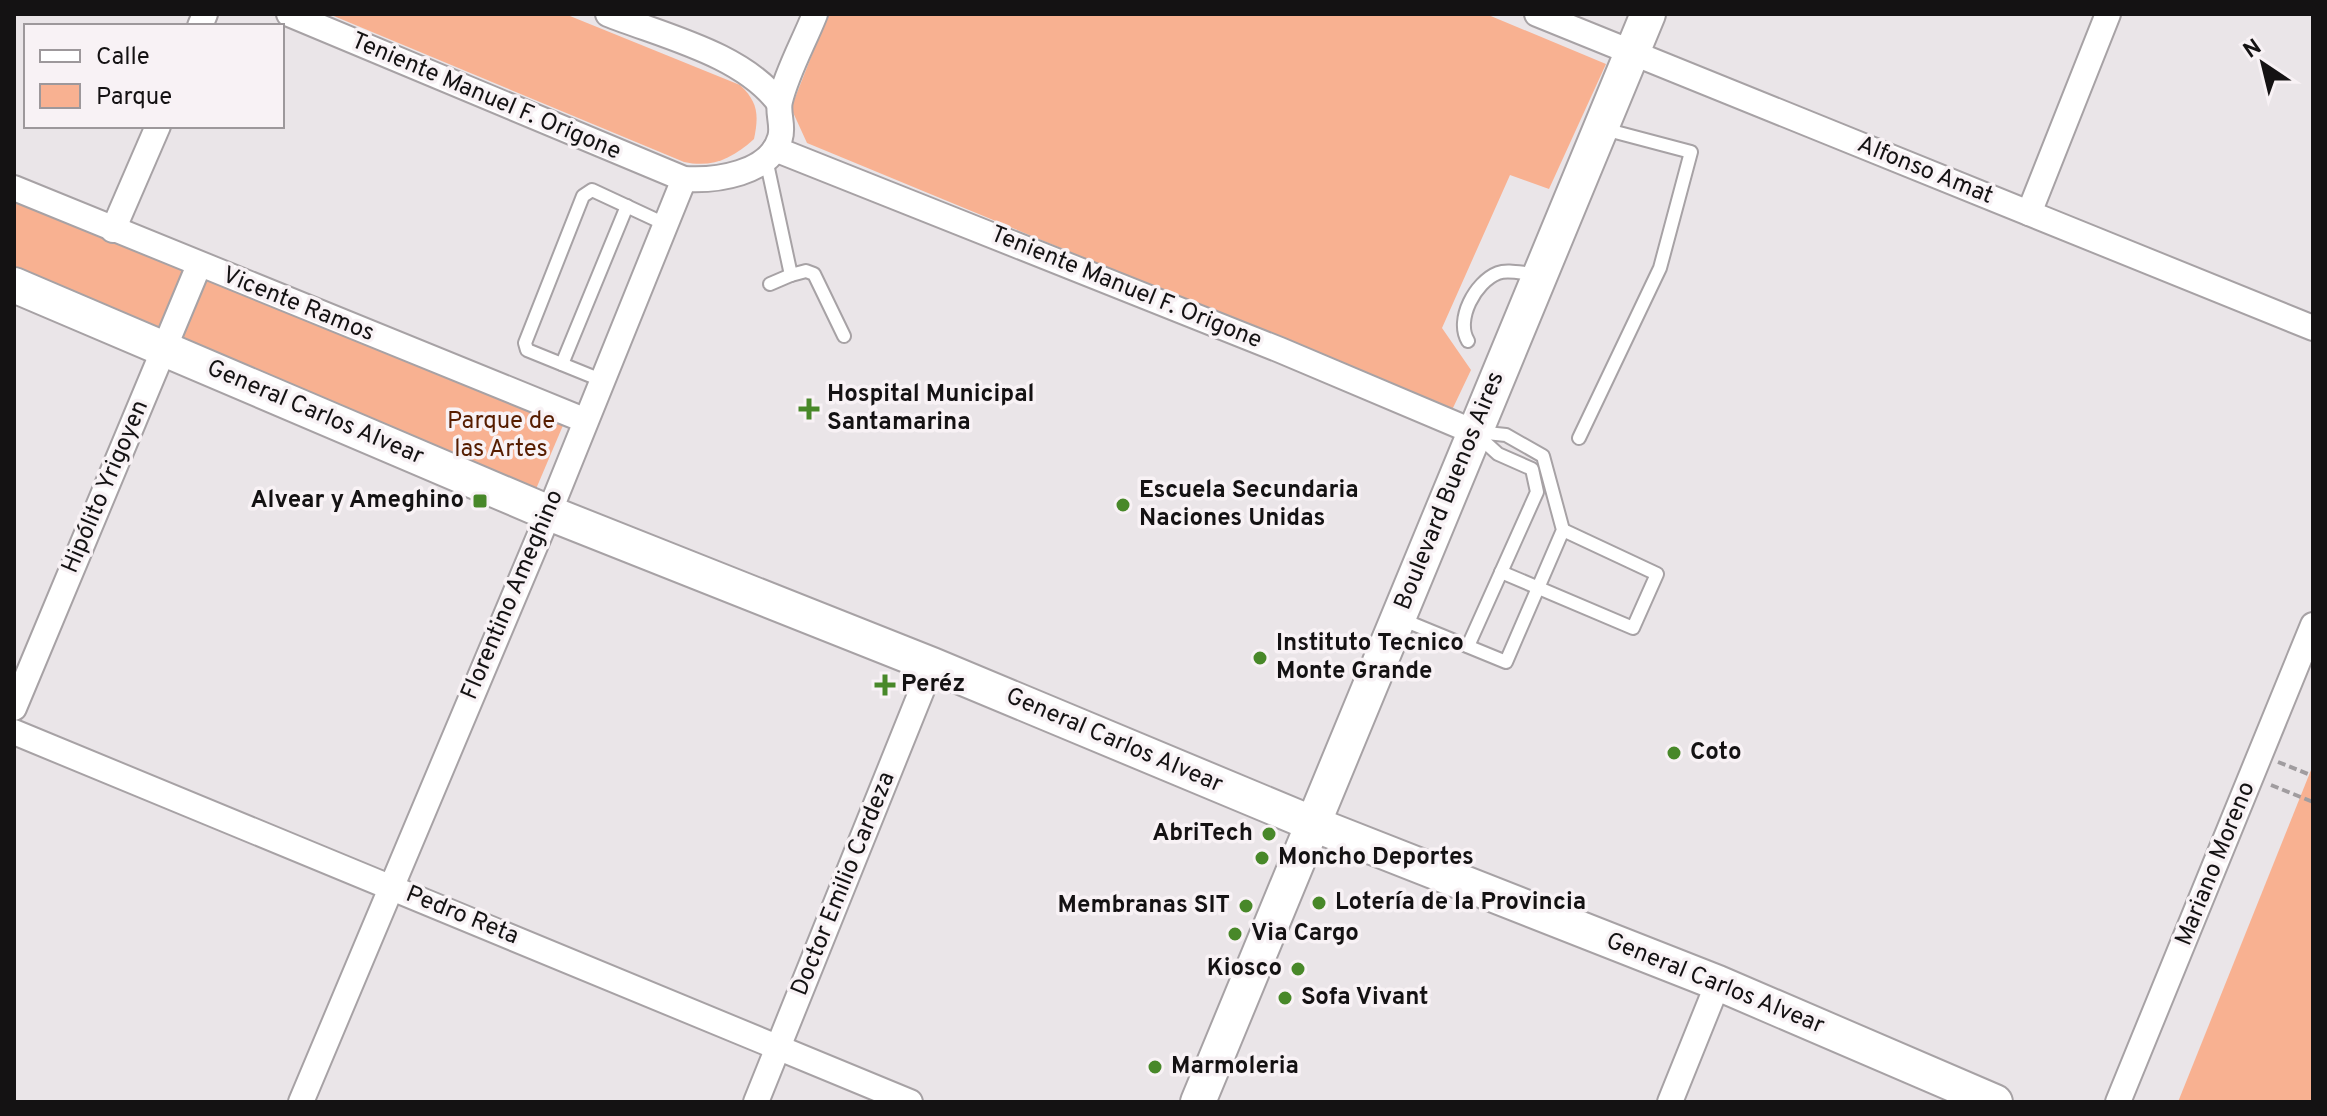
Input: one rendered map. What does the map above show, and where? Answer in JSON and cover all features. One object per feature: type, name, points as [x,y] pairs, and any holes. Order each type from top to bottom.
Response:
[{"type":"street","name":"Teniente Manuel F. Origone","points":[[289,14],[684,179]]},
{"type":"street","points":[[608,14],[737,66],[767,86],[779,103]]},
{"type":"street","points":[[684,179],[727,176],[771,154],[781,135],[779,103],[815,14]]},
{"type":"street","name":"Alfonso Amat","points":[[1537,14],[2313,328]]},
{"type":"street","name":"Boulevard Buenos Aires","points":[[1198,1102],[1648,14]]},
{"type":"street","points":[[2029,213],[2108,14]]},
{"type":"street","points":[[113,230],[157,128]]},
{"type":"street","name":"Teniente Manuel F. Origone","points":[[771,154],[1280,350],[1474,432]]},
{"type":"street","name":"Florentino Ameghino","points":[[301,1102],[549,513],[584,420],[684,179]]},
{"type":"street","name":"Vicente Ramos","points":[[14,188],[584,420]]},
{"type":"street","name":"Hipólito Yrigoyen","points":[[14,708],[199,265]]},
{"type":"street","name":"General Carlos Alvear","points":[[14,285],[549,513],[932,665],[1311,823],[1718,983],[1995,1102]]},
{"type":"street","name":"Mariano Moreno","points":[[2118,1102],[2313,625]]},
{"type":"street","name":"Doctor Emilio Cardeza","points":[[756,1102],[932,665]]},
{"type":"street","name":"Pedro Reta","points":[[14,732],[910,1102]]},
{"type":"street","points":[[1670,1102],[1718,983]]},
{"type":"lane","points":[[1579,438],[1660,268],[1691,152],[1601,128]]},
{"type":"lane","points":[[771,154],[791,275]]},
{"type":"lane","points":[[601,380],[527,350],[525,343],[583,196],[592,190],[665,224]]},
{"type":"lane","points":[[562,364],[627,206]]},
{"type":"lane","points":[[770,284],[806,271],[814,274],[844,336]]},
{"type":"lane","points":[[1468,341],[1462,331],[1463,319],[1482,284],[1500,272],[1539,275]]},
{"type":"lane","points":[[1398,617],[1506,662],[1563,530],[1543,456],[1506,435],[1474,432]]},
{"type":"lane","points":[[1468,646],[1537,492],[1532,469],[1498,454],[1474,432]]},
{"type":"lane","points":[[1501,572],[1633,628],[1657,574],[1563,530]]},
{"type":"path","points":[[2256,766],[2313,776]]},
{"type":"path","points":[[2256,766],[2313,802]]},
{"type":"green space","points":[[329,14],[565,14],[740,85],[756,109],[754,139],[738,152],[713,163],[684,162]]},
{"type":"green space","points":[[828,14],[1486,14],[1606,64],[1549,189],[1510,175],[1442,328],[1471,370],[1452,410],[807,143],[791,108]]},
{"type":"green space","name":"Parque de las Artes","points":[[14,198],[564,423],[536,489],[14,269]]},
{"type":"green space","points":[[2313,765],[2313,1102],[2178,1102]]},
{"type":"place","name":"Hospital Municipal Santamarina","points":[[809,409]]},
{"type":"place","name":"Alvear y Ameghino","points":[[480,501]]},
{"type":"place","name":"Escuela Secundaria Naciones Unidas","points":[[1123,505]]},
{"type":"place","name":"Instituto Tecnico Monte Grande","points":[[1260,658]]},
{"type":"place","name":"Peréz","points":[[885,685]]},
{"type":"place","name":"Coto","points":[[1674,753]]},
{"type":"place","name":"AbriTech","points":[[1269,834]]},
{"type":"place","name":"Moncho Deportes","points":[[1262,858]]},
{"type":"place","name":"Lotería de la Provincia","points":[[1319,903]]},
{"type":"place","name":"Membranas SIT","points":[[1246,906]]},
{"type":"place","name":"Via Cargo","points":[[1235,934]]},
{"type":"place","name":"Kiosco","points":[[1298,969]]},
{"type":"place","name":"Sofa Vivant","points":[[1285,998]]},
{"type":"place","name":"Marmoleria","points":[[1155,1067]]}]
